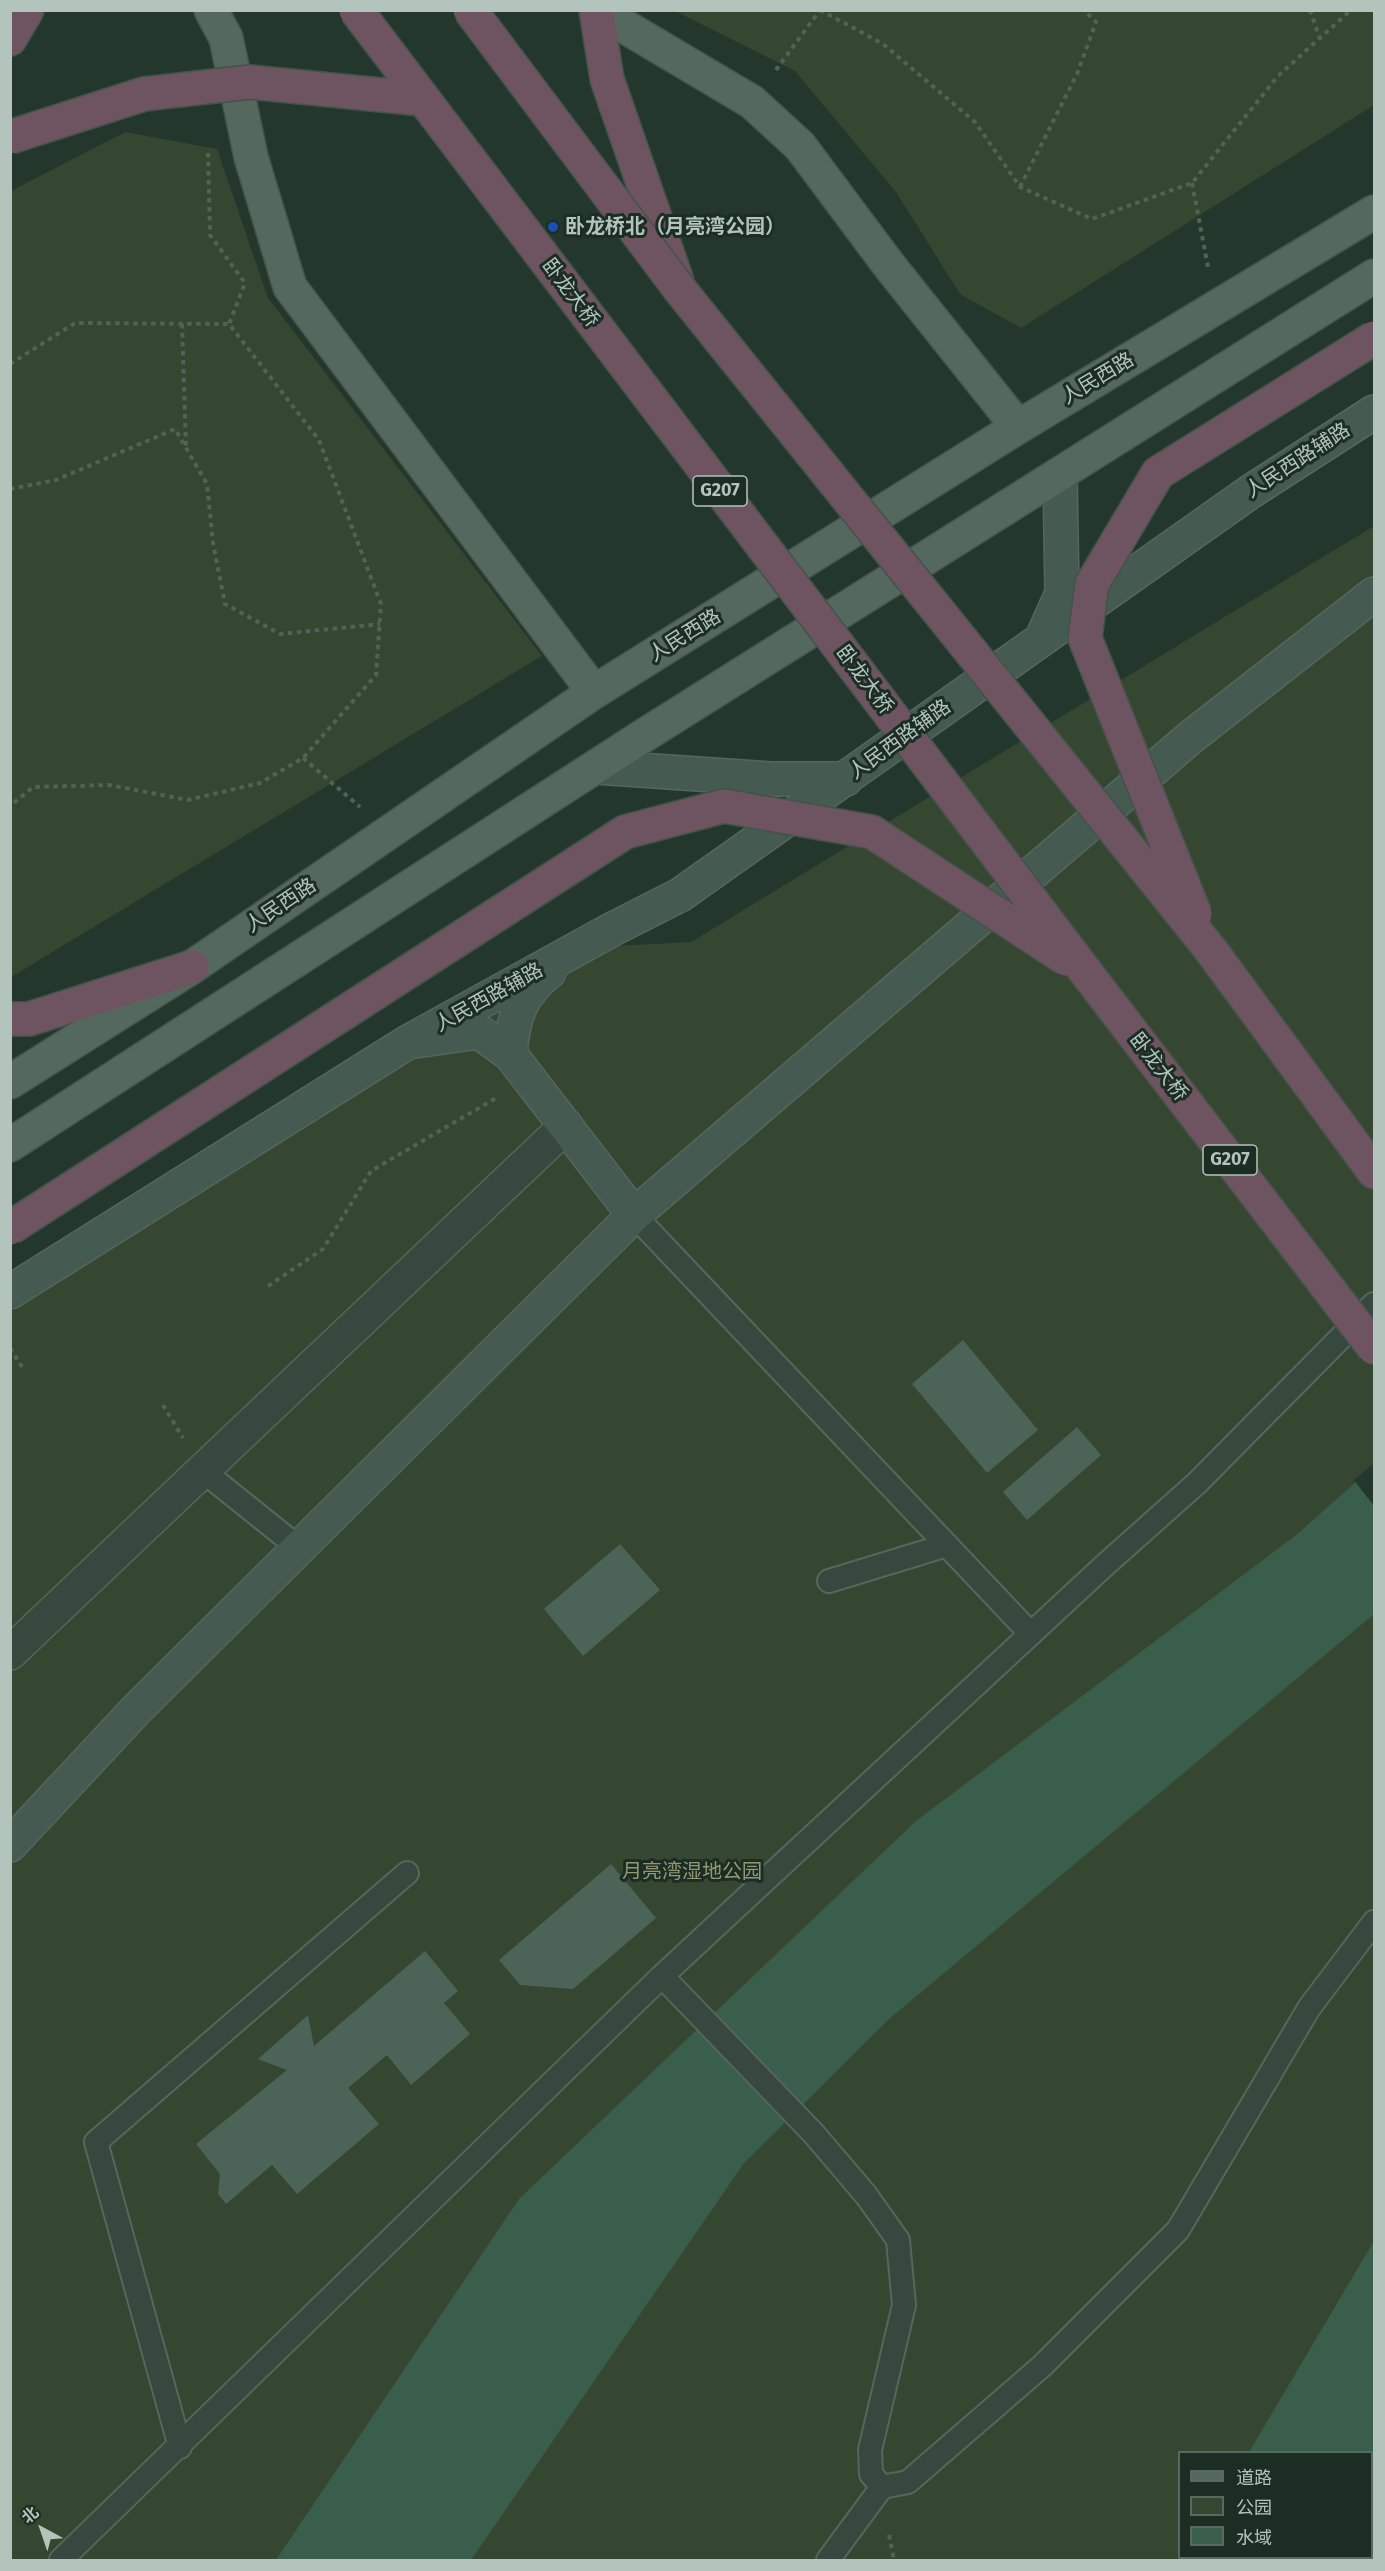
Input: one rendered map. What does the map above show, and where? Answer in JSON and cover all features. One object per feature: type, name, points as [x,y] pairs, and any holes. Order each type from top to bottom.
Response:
[{"type":"highway","points":[[10,39],[27,10]]},
{"type":"highway","name":"卧龙大桥","points":[[356,10],[1374,1348]]},
{"type":"highway","points":[[470,10],[681,291],[1210,949],[1374,1172]]},
{"type":"highway","points":[[597,10],[606,79],[681,291]]},
{"type":"highway","points":[[10,137],[144,94],[250,82],[422,99]]},
{"type":"highway","points":[[1210,949],[1085,638],[1092,584],[1158,473],[1374,338]]},
{"type":"highway","points":[[10,1228],[625,832],[724,806],[872,832],[1085,971]]},
{"type":"highway","points":[[10,1019],[29,1019],[192,967]]},
{"type":"main road","points":[[211,10],[226,38],[251,158],[291,287],[594,692]]},
{"type":"main road","points":[[597,10],[630,32],[752,102],[800,146],[888,264],[1018,427]]},
{"type":"main road","name":"人民西路","points":[[10,1082],[192,967],[594,692],[1018,427],[1374,212]]},
{"type":"main road","points":[[10,1145],[596,767],[1374,276]]},
{"type":"street","name":"人民西路辅路","points":[[10,1292],[408,1042],[680,895],[1250,492],[1374,412]]},
{"type":"street","points":[[1041,639],[1062,593],[1060,475]]},
{"type":"street","points":[[10,1845],[136,1710],[634,1215],[1191,737],[1374,594]]},
{"type":"street","points":[[596,767],[771,779],[846,779]]},
{"type":"street","points":[[520,1066],[513,1022],[531,986],[579,948]]},
{"type":"street","name":"人民西路辅路","points":[[408,1042],[479,1032],[520,1066],[634,1215]]},
{"type":"street","points":[[10,1653],[566,1126]]},
{"type":"lane","points":[[634,1215],[1031,1634]]},
{"type":"lane","points":[[61,2560],[180,2447],[662,1976],[1197,1483],[1374,1304]]},
{"type":"lane","points":[[202,1471],[299,1548]]},
{"type":"lane","points":[[829,1581],[947,1545]]},
{"type":"lane","points":[[180,2447],[96,2142],[407,1873]]},
{"type":"lane","points":[[828,2560],[882,2487],[908,2482],[917,2475],[1042,2366],[1178,2230],[1309,2008],[1374,1922]]},
{"type":"lane","points":[[662,1976],[814,2134],[866,2195],[898,2240],[904,2305],[870,2450],[871,2474],[882,2487]]},
{"type":"path","points":[[752,102],[820,10],[883,44],[975,122],[1020,187],[1092,219],[1192,183],[1278,76],[1351,10]]},
{"type":"path","points":[[1020,187],[1077,74],[1096,22],[1084,10]]},
{"type":"path","points":[[1310,10],[1320,39]]},
{"type":"path","points":[[208,87],[210,235],[245,283],[229,324]]},
{"type":"path","points":[[1192,183],[1216,309]]},
{"type":"path","points":[[10,364],[75,323],[229,324]]},
{"type":"path","points":[[182,324],[186,447]]},
{"type":"path","points":[[10,806],[33,787],[109,785],[188,800],[260,783],[303,758],[376,675],[381,604],[319,440],[229,324]]},
{"type":"path","points":[[10,489],[56,480],[176,429],[207,484],[213,543],[225,604],[280,634],[380,624]]},
{"type":"path","points":[[303,758],[390,833]]},
{"type":"path","points":[[268,1286],[323,1249],[371,1171],[520,1066]]},
{"type":"path","points":[[10,1348],[24,1370]]},
{"type":"green space","points":[[675,11],[1374,11],[1374,105],[1021,328],[960,294],[896,192],[795,71]]},
{"type":"green space","points":[[125,132],[217,149],[268,298],[542,656],[11,977],[11,191]]},
{"type":"green space","name":"月亮湾湿地公园","points":[[1374,526],[1374,2560],[11,2560],[11,1292],[579,948],[691,942]]},
{"type":"water","points":[[1374,1466],[1374,1614],[889,2019],[744,2163],[471,2560],[276,2560],[519,2199],[916,1821],[1295,1536]]},
{"type":"water","points":[[1374,2241],[1374,2560],[1185,2560],[1373,2559],[1373,2451],[1250,2451]]},
{"type":"pier","points":[[1374,1463],[1374,1506],[1354,1480]]},
{"type":"building","points":[[963,1340],[1038,1430],[987,1473],[912,1384]]},
{"type":"building","points":[[1077,1427],[1101,1455],[1027,1520],[1003,1492]]},
{"type":"building","points":[[620,1544],[660,1590],[583,1656],[544,1609]]},
{"type":"building","points":[[611,1864],[656,1918],[573,1989],[520,1985],[499,1960]]},
{"type":"building","points":[[425,1951],[458,1991],[444,2003],[470,2034],[411,2085],[387,2055],[348,2088],[379,2124],[297,2194],[272,2165],[226,2204],[218,2194],[220,2174],[196,2144],[287,2070],[258,2059],[308,2015],[314,2046]]},
{"type":"place","name":"卧龙桥北（月亮湾公园）","points":[[553,227]]}]
